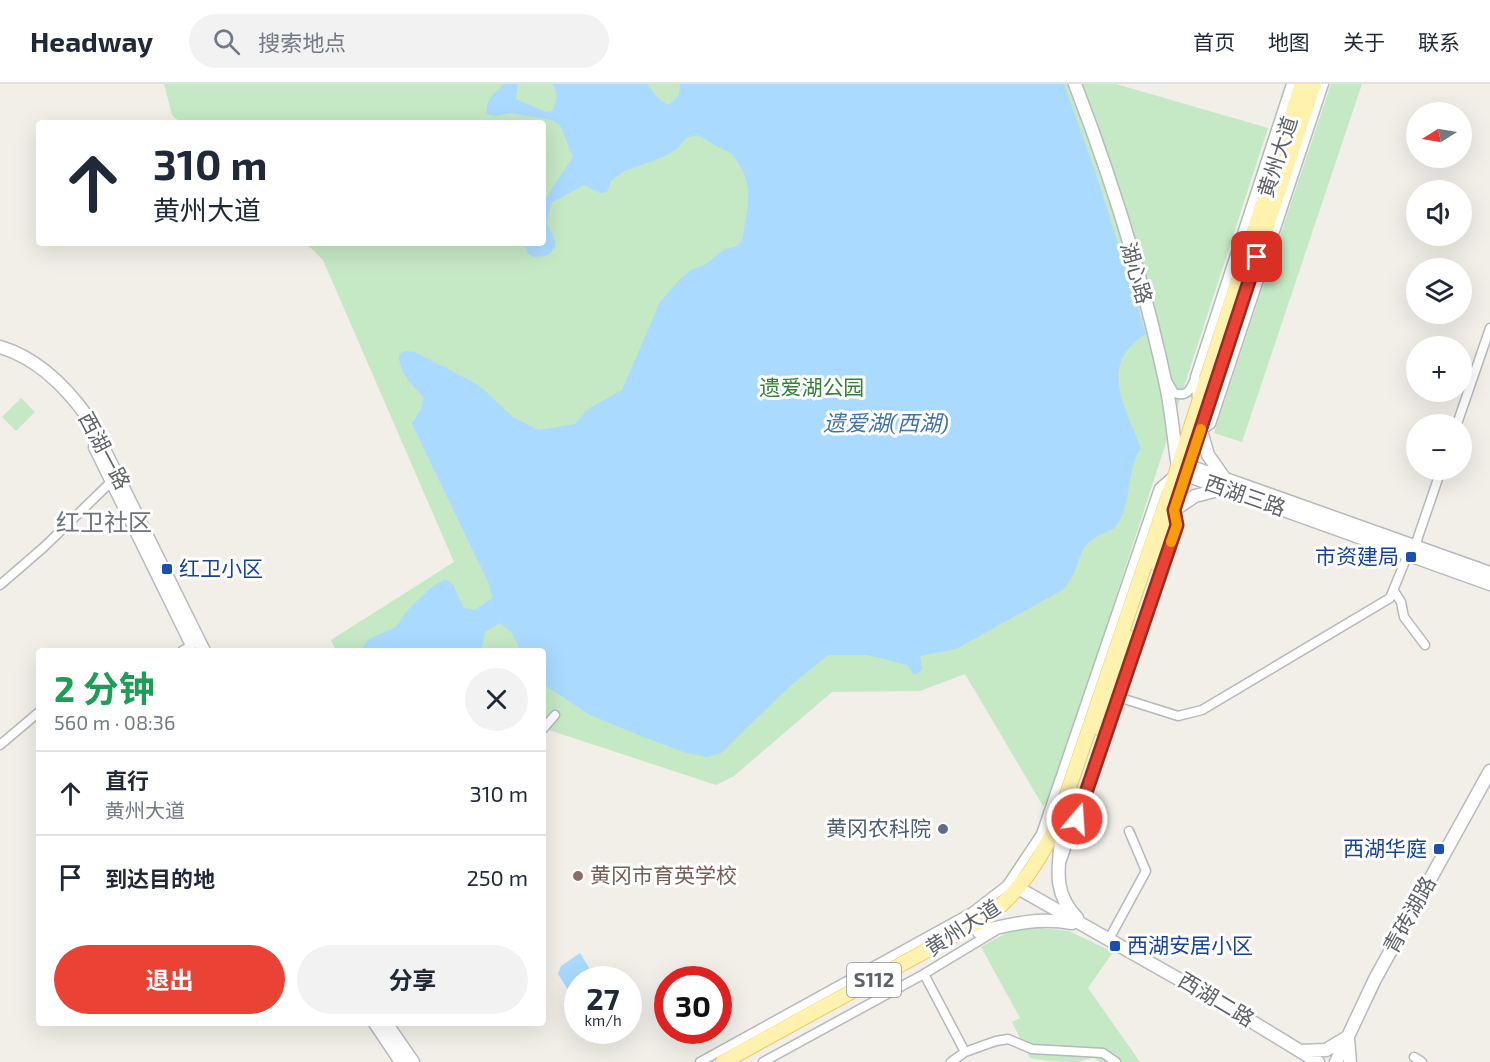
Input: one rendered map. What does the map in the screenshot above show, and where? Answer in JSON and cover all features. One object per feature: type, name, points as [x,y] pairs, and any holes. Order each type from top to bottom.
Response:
[{"type":"main road","name":"湖心路","points":[[1075,84],[1121,223],[1161,367],[1182,470]]},
{"type":"main road","name":"黄州大道","points":[[740,1062],[979,932],[1001,916],[1049,857],[1062,831],[1174,510],[1198,404],[1302,84]]},
{"type":"main road","name":"黄州大道","points":[[723,1062],[964,931],[996,911],[1022,890],[1057,823],[1182,470],[1201,431],[1314,84]]},
{"type":"main road","name":"西湖一路","points":[[0,346],[33,362],[72,394],[89,419],[190,648]]},
{"type":"main road","name":"西湖一路","points":[[0,354],[28,368],[66,399],[83,423],[115,479],[202,648]]},
{"type":"main road","points":[[1174,510],[1195,496],[1225,484],[1208,455],[1201,431]]},
{"type":"main road","name":"西湖三路","points":[[1182,470],[1411,550],[1490,573]]},
{"type":"main road","name":"西湖三路","points":[[1411,550],[1490,584]]},
{"type":"main road","name":"青砖湖路","points":[[1336,1062],[1375,979],[1490,771]]},
{"type":"main road","points":[[1062,831],[1058,886],[1061,897],[1068,908],[1084,925]]},
{"type":"main road","name":"西湖二路","points":[[1022,890],[1109,939],[1302,1056],[1318,1062]]},
{"type":"main road","points":[[979,932],[1048,919],[1084,925]]},
{"type":"main road","points":[[377,1026],[401,1062]]},
{"type":"main road","points":[[388,1026],[413,1062]]},
{"type":"main road","points":[[1302,1056],[1326,1050],[1348,1037],[1350,1062]]},
{"type":"street","points":[[1161,367],[1171,389],[1177,394],[1188,393],[1195,378],[1291,84]]},
{"type":"street","points":[[1201,431],[1210,424],[1324,84]]},
{"type":"street","points":[[1460,414],[1490,328]]},
{"type":"street","points":[[1195,378],[1198,404]]},
{"type":"street","points":[[700,1062],[972,912],[1007,885],[1041,834],[1159,489],[1182,470]]},
{"type":"street","points":[[0,585],[45,547],[115,479]]},
{"type":"street","points":[[1118,697],[1178,716],[1194,713],[1390,598],[1437,480]]},
{"type":"street","points":[[1059,869],[1177,525],[1174,510]]},
{"type":"street","points":[[1394,591],[1401,602],[1404,618],[1425,645]]},
{"type":"street","points":[[0,746],[36,714]]},
{"type":"street","points":[[546,726],[555,716]]},
{"type":"street","points":[[1109,939],[1140,878],[1146,871],[1129,831]]},
{"type":"street","points":[[763,1062],[924,974],[1004,926]]},
{"type":"street","points":[[924,974],[965,1052]]},
{"type":"street","points":[[951,1062],[965,1052],[1008,1039],[1038,1050],[1102,1053],[1116,1062]]},
{"type":"green space","name":"遗爱湖(西湖)","points":[[164,84],[1116,84],[1268,128],[1051,797],[1043,806],[965,674],[920,691],[832,692],[734,776],[716,785],[546,729],[546,648],[335,648],[331,640],[454,562],[323,260],[309,246],[546,246],[546,120],[178,120],[172,115]]},
{"type":"green space","points":[[1331,84],[1362,84],[1242,442],[1214,433]]},
{"type":"green space","points":[[21,398],[35,412],[16,431],[2,417]]},
{"type":"green space","points":[[1032,927],[1069,931],[1113,952],[1088,988],[1140,1062],[1099,1062],[1094,1058],[1064,1062],[1030,1058],[1012,1022],[1020,1018],[981,947],[1006,933]]},
{"type":"water","name":"遗爱湖(西湖)","points":[[504,84],[518,84],[516,99],[546,112],[552,111],[556,101],[556,91],[552,84],[647,84],[659,99],[669,105],[679,95],[680,84],[1064,84],[1096,174],[1146,334],[1131,346],[1122,359],[1119,372],[1119,386],[1123,401],[1141,448],[1133,467],[1121,519],[1115,528],[1100,535],[1085,547],[1064,589],[956,649],[920,656],[922,670],[914,675],[907,665],[868,655],[828,655],[788,688],[721,753],[707,757],[686,753],[590,715],[546,686],[546,648],[520,648],[512,633],[500,623],[485,632],[482,648],[363,648],[371,638],[397,626],[406,612],[420,598],[446,579],[453,585],[464,608],[475,610],[492,598],[489,584],[412,424],[422,407],[423,397],[401,368],[399,355],[404,351],[415,352],[471,381],[513,417],[539,430],[575,424],[588,409],[622,390],[660,302],[680,279],[691,270],[706,264],[725,249],[737,246],[742,241],[748,205],[744,174],[731,153],[697,135],[686,138],[677,149],[663,157],[624,171],[611,181],[607,192],[600,193],[584,185],[551,203],[547,223],[555,240],[555,248],[548,255],[534,257],[527,253],[526,246],[546,246],[546,198],[573,157],[560,125],[552,120],[510,113],[496,116],[487,114],[487,105]]},
{"type":"water","points":[[580,953],[588,966],[564,966],[564,983],[558,974],[561,966]]},
{"type":"slow traffic","points":[[1171,542],[1177,525],[1174,510],[1201,429]]},
{"type":"place","name":"市资建局","points":[[1411,557]]},
{"type":"place","name":"红卫小区","points":[[167,569]]},
{"type":"place","name":"黄冈农科院","points":[[943,829]]},
{"type":"place","name":"西湖华庭","points":[[1439,849]]},
{"type":"place","name":"黄冈市育英学校","points":[[578,876]]},
{"type":"place","name":"西湖安居小区","points":[[1115,946]]},
{"type":"district","name":"红卫社区","points":[[104,523]]},
{"type":"route","points":[[1077,819],[1177,525],[1174,510],[1257,257]]},
{"type":"park label","name":"遗爱湖公园","points":[[812,388]]}]
